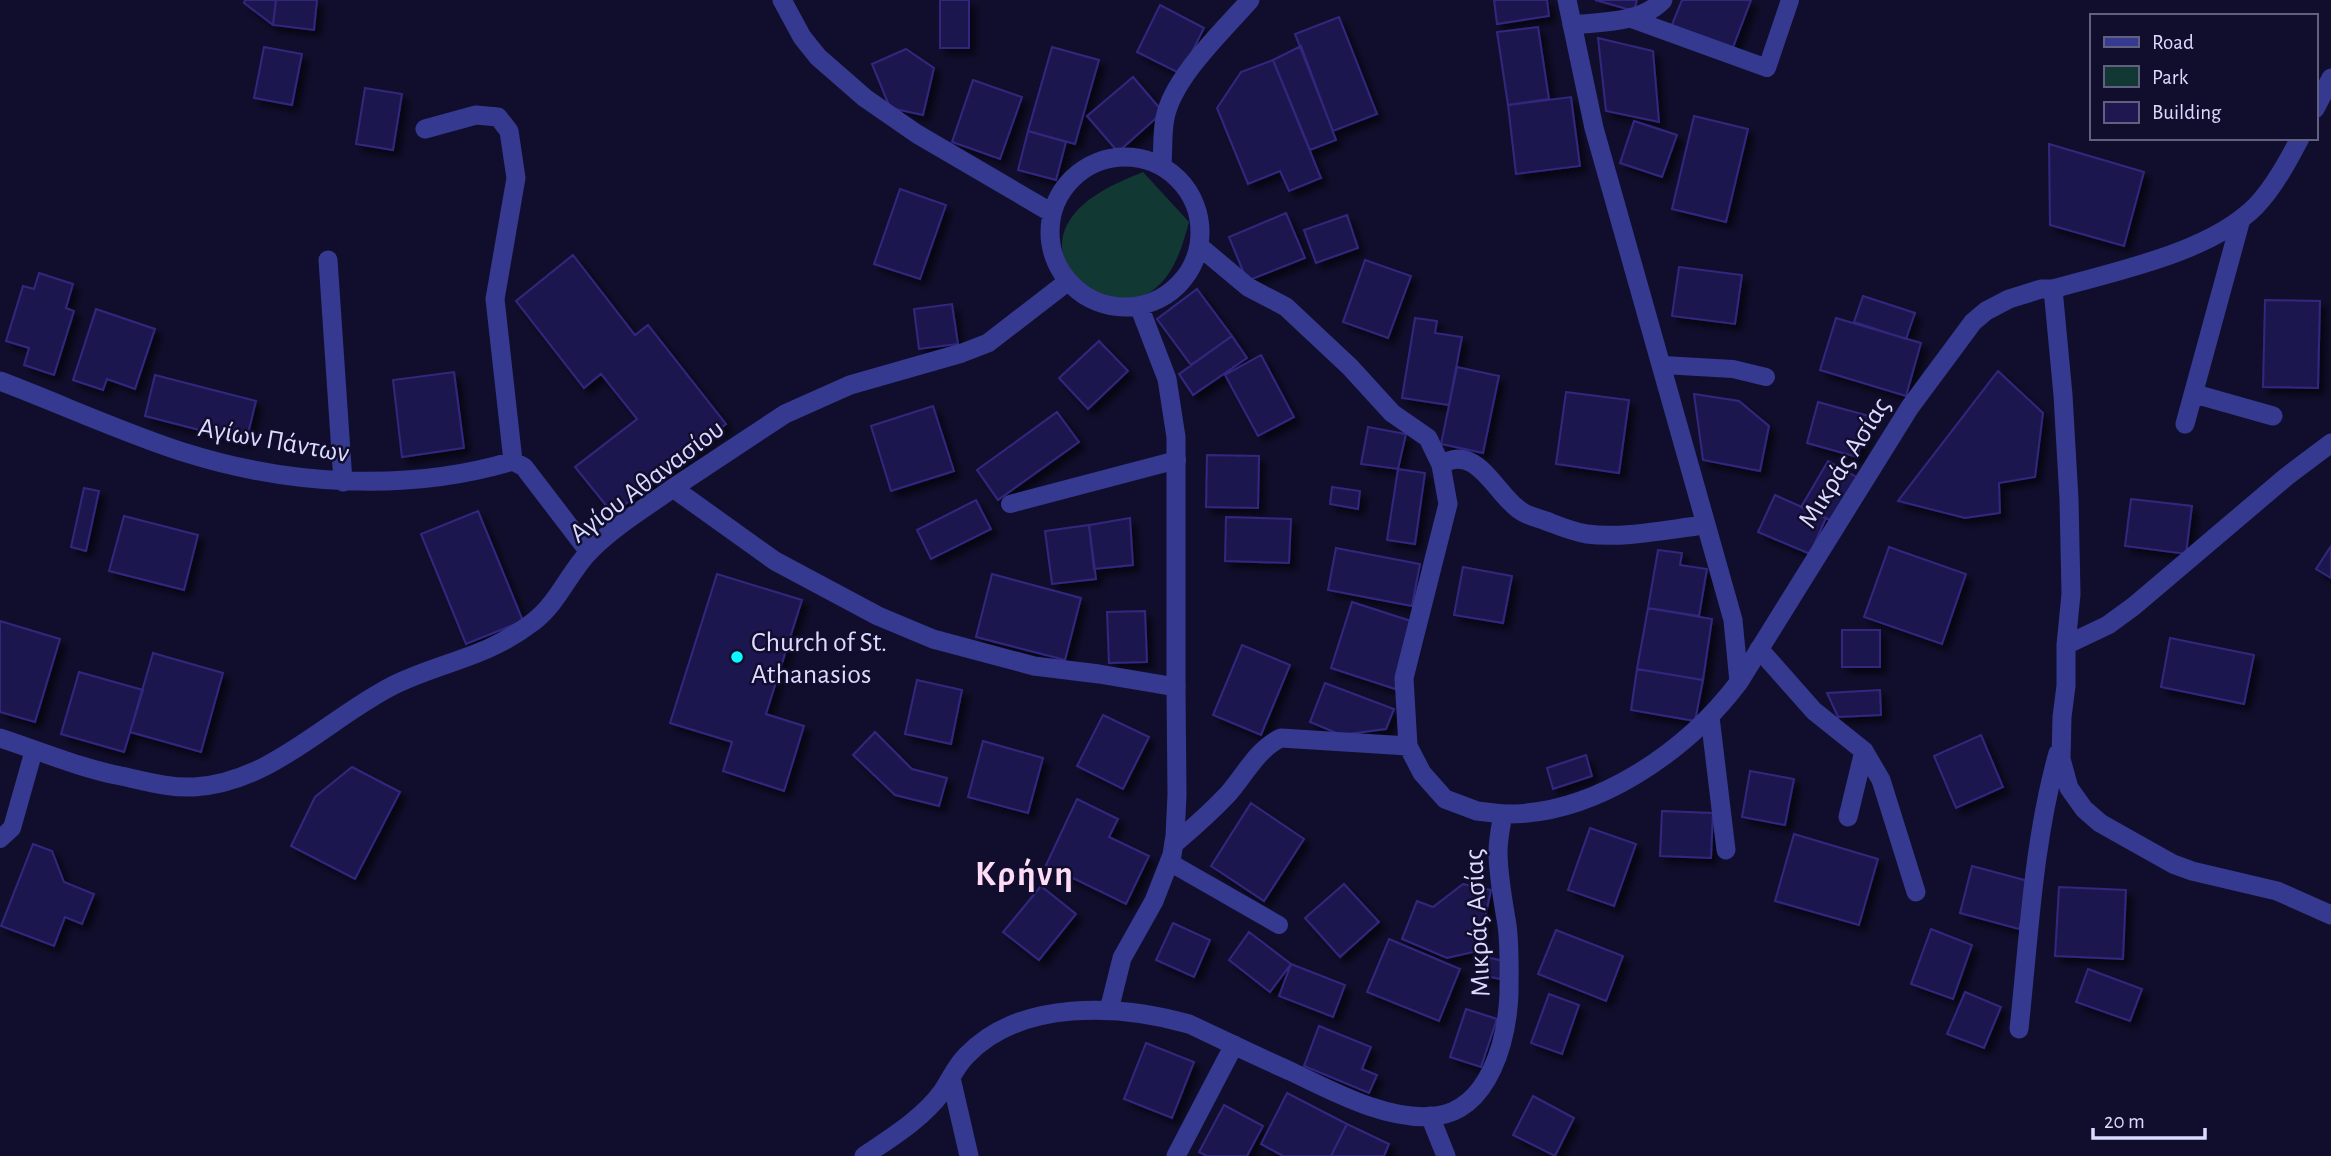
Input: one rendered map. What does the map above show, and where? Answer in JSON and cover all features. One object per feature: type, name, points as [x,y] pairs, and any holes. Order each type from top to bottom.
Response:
[{"type":"street","points":[[782,0],[802,37],[818,57],[865,98],[917,134],[1052,213]]},
{"type":"street","points":[[1162,166],[1165,116],[1177,90],[1196,61],[1250,0]]},
{"type":"street","points":[[1567,0],[1594,128],[1733,620],[1739,682]]},
{"type":"street","points":[[1572,25],[1629,18],[1655,8],[1662,0]]},
{"type":"street","points":[[2317,105],[2331,78]]},
{"type":"street","points":[[425,129],[476,115],[498,117],[509,131],[516,178],[495,299],[513,461],[524,467],[589,552]]},
{"type":"street","name":"Μικράς Ασίας","points":[[864,1156],[922,1115],[941,1094],[965,1056],[1005,1027],[1045,1016],[1109,1010],[1168,1018],[1189,1024],[1370,1106],[1404,1114],[1430,1116],[1453,1111],[1471,1097],[1486,1078],[1503,1044],[1509,991],[1507,928],[1498,849],[1503,814],[1541,812],[1603,790],[1669,753],[1710,717],[1739,682],[1910,407],[1973,322],[1986,311],[2009,299],[2041,289],[2053,289],[2193,246],[2226,230],[2257,205],[2299,140]]},
{"type":"street","points":[[1129,157],[1162,166],[1177,178],[1193,201],[1199,218],[1199,246],[1193,265],[1174,289],[1158,300],[1139,306],[1106,306],[1084,295],[1068,282],[1056,263],[1051,247],[1052,213],[1068,183],[1096,163],[1106,159],[1129,157]]},
{"type":"street","points":[[2185,424],[2241,219]]},
{"type":"street","points":[[1199,246],[1248,287],[1286,307],[1350,367],[1392,414],[1428,438],[1441,465],[1448,504],[1404,678],[1408,746],[1422,773],[1445,799],[1477,811],[1503,814]]},
{"type":"street","points":[[328,260],[343,482]]},
{"type":"street","name":"Αγίου Αθανασίου","points":[[0,738],[103,774],[143,782],[191,787],[231,781],[277,759],[363,701],[397,684],[503,643],[544,614],[589,552],[673,488],[785,414],[850,386],[951,357],[988,343],[1068,282]]},
{"type":"street","points":[[2053,289],[2069,499],[2071,594],[2061,759],[2070,788],[2084,808],[2100,823],[2173,864],[2277,891],[2331,915]]},
{"type":"street","points":[[1109,1010],[1119,965],[1154,901],[1172,853],[1177,795],[1177,460],[1174,418],[1167,379],[1139,306]]},
{"type":"street","name":"Αγίων Πάντων","points":[[0,381],[184,453],[284,475],[343,482],[405,481],[482,469],[513,461]]},
{"type":"street","points":[[2195,394],[2273,416]]},
{"type":"street","points":[[2066,645],[2108,625],[2134,606],[2286,477],[2331,443]]},
{"type":"street","points":[[1441,465],[1448,460],[1458,460],[1482,468],[1520,511],[1588,534],[1705,525]]},
{"type":"street","points":[[673,488],[775,561],[878,616],[933,639],[1034,666],[1176,687]]},
{"type":"street","points":[[1759,649],[1814,711],[1864,751],[1881,780],[1916,892]]},
{"type":"street","points":[[1710,717],[1726,850]]},
{"type":"street","points":[[2019,1030],[2039,844],[2048,791],[2063,735]]},
{"type":"street","points":[[1172,853],[1273,741],[1281,738],[1408,746]]},
{"type":"street","points":[[1848,817],[1864,751]]},
{"type":"street","points":[[1176,1156],[1234,1045]]},
{"type":"street","points":[[951,1078],[969,1156]]},
{"type":"street","points":[[1430,1116],[1446,1156]]},
{"type":"lane","points":[[1629,18],[1767,68],[1790,0]]},
{"type":"lane","points":[[1662,365],[1733,369],[1766,377]]},
{"type":"lane","points":[[1010,504],[1177,460]]},
{"type":"lane","points":[[0,839],[12,828],[34,750]]},
{"type":"lane","points":[[1172,853],[1279,925]]},
{"type":"green space","points":[[1143,172],[1189,222],[1183,242],[1166,277],[1152,291],[1135,299],[1116,299],[1097,294],[1081,283],[1069,269],[1062,251],[1064,233],[1075,213],[1089,200],[1115,184]]},
{"type":"building","points":[[245,0],[276,0],[273,25],[244,3]]},
{"type":"building","points":[[276,0],[317,0],[314,30],[273,25]]},
{"type":"building","points":[[940,0],[969,0],[969,48],[940,48]]},
{"type":"building","points":[[1494,0],[1547,0],[1549,16],[1497,24]]},
{"type":"building","points":[[1595,0],[1637,0],[1634,11]]},
{"type":"building","points":[[1682,0],[1751,0],[1732,50],[1671,27]]},
{"type":"building","points":[[1160,5],[1204,28],[1181,74],[1137,52]]},
{"type":"building","points":[[1339,17],[1377,114],[1333,131],[1295,34]]},
{"type":"building","points":[[1538,27],[1549,99],[1508,105],[1497,32]]},
{"type":"building","points":[[1598,38],[1653,51],[1659,122],[1606,111]]},
{"type":"building","points":[[1301,46],[1336,140],[1310,150],[1273,60]]},
{"type":"building","points":[[264,47],[302,54],[292,105],[254,98]]},
{"type":"building","points":[[1052,47],[1099,60],[1075,144],[1028,131]]},
{"type":"building","points":[[906,49],[934,68],[923,115],[890,108],[872,64]]},
{"type":"building","points":[[1273,60],[1321,178],[1289,191],[1280,171],[1248,184],[1217,108],[1241,72]]},
{"type":"building","points":[[1133,77],[1163,112],[1118,152],[1087,116]]},
{"type":"building","points":[[973,80],[1022,97],[1000,159],[952,142]]},
{"type":"building","points":[[365,88],[402,94],[393,150],[356,144]]},
{"type":"building","points":[[1571,97],[1580,166],[1516,174],[1508,105]]},
{"type":"building","points":[[1694,116],[1748,129],[1726,222],[1672,209]]},
{"type":"building","points":[[1634,121],[1677,135],[1662,177],[1620,163]]},
{"type":"building","points":[[1028,131],[1066,142],[1056,180],[1018,170]]},
{"type":"building","points":[[2049,144],[2144,172],[2124,246],[2050,225]]},
{"type":"building","points":[[900,189],[946,205],[920,279],[874,264]]},
{"type":"building","points":[[1286,213],[1305,258],[1247,281],[1229,237]]},
{"type":"building","points":[[1347,215],[1358,248],[1316,263],[1304,230]]},
{"type":"building","points":[[573,255],[635,335],[648,325],[726,424],[613,514],[575,467],[637,419],[601,374],[584,388],[516,301]]},
{"type":"building","points":[[1365,260],[1411,276],[1388,338],[1343,322]]},
{"type":"building","points":[[1679,267],[1742,275],[1735,324],[1672,316]]},
{"type":"building","points":[[39,273],[73,284],[66,308],[74,311],[54,375],[24,365],[29,348],[6,341],[23,286],[34,289]]},
{"type":"building","points":[[1197,289],[1232,336],[1191,365],[1157,319]]},
{"type":"building","points":[[1863,296],[1915,313],[1906,339],[1854,322]]},
{"type":"building","points":[[2265,300],[2320,301],[2318,388],[2263,387]]},
{"type":"building","points":[[952,304],[958,344],[919,349],[914,309]]},
{"type":"building","points":[[96,309],[155,329],[135,389],[107,379],[103,390],[73,380]]},
{"type":"building","points":[[1415,318],[1437,321],[1435,333],[1462,337],[1449,405],[1402,398]]},
{"type":"building","points":[[1836,318],[1921,343],[1906,396],[1820,370]]},
{"type":"building","points":[[1232,336],[1247,358],[1193,395],[1179,374]]},
{"type":"building","points":[[1099,341],[1128,371],[1088,409],[1059,378]]},
{"type":"building","points":[[1261,355],[1294,417],[1258,436],[1225,375]]},
{"type":"building","points":[[1457,367],[1499,376],[1483,453],[1441,444]]},
{"type":"building","points":[[1998,371],[2043,413],[2035,477],[1999,483],[2000,513],[1965,518],[1898,501]]},
{"type":"building","points":[[454,372],[464,448],[402,457],[393,380]]},
{"type":"building","points":[[155,375],[256,401],[246,442],[145,416]]},
{"type":"building","points":[[1566,392],[1629,400],[1619,473],[1556,464]]},
{"type":"building","points":[[1694,394],[1739,401],[1769,426],[1760,471],[1703,460]]},
{"type":"building","points":[[1818,402],[1869,416],[1857,457],[1807,443]]},
{"type":"building","points":[[933,406],[954,471],[891,491],[871,426]]},
{"type":"building","points":[[1057,412],[1079,442],[998,500],[977,470]]},
{"type":"building","points":[[1368,427],[1406,434],[1398,469],[1361,464]]},
{"type":"building","points":[[1207,455],[1259,456],[1258,508],[1206,507]]},
{"type":"building","points":[[1828,461],[1860,479],[1834,522],[1801,507]]},
{"type":"building","points":[[1398,469],[1425,473],[1415,544],[1387,540]]},
{"type":"building","points":[[1332,487],[1360,491],[1358,509],[1330,504]]},
{"type":"building","points":[[84,488],[99,491],[86,551],[71,547]]},
{"type":"building","points":[[1775,495],[1826,518],[1810,554],[1758,532]]},
{"type":"building","points":[[2131,499],[2192,506],[2186,554],[2125,546]]},
{"type":"building","points":[[976,500],[991,529],[931,559],[917,530]]},
{"type":"building","points":[[478,511],[523,621],[466,644],[421,534]]},
{"type":"building","points":[[124,516],[198,535],[184,590],[109,571]]},
{"type":"building","points":[[1226,517],[1291,519],[1289,563],[1225,561]]},
{"type":"building","points":[[1130,518],[1133,565],[1094,569],[1089,525]]},
{"type":"building","points":[[1089,525],[1096,579],[1052,584],[1045,531]]},
{"type":"building","points":[[2331,546],[2331,578],[2316,569]]},
{"type":"building","points":[[1889,547],[1966,574],[1942,644],[1864,617]]},
{"type":"building","points":[[1336,548],[1420,564],[1412,606],[1328,590]]},
{"type":"building","points":[[1658,550],[1682,553],[1680,565],[1707,569],[1699,616],[1648,608]]},
{"type":"building","points":[[1463,567],[1512,576],[1503,623],[1454,615]]},
{"type":"building","name":"Church of St. Athanasios","points":[[717,574],[802,600],[766,714],[804,726],[784,791],[723,771],[732,742],[670,723]]},
{"type":"building","points":[[992,574],[1081,598],[1065,660],[976,637]]},
{"type":"building","points":[[1352,602],[1417,623],[1395,689],[1331,668]]},
{"type":"building","points":[[1648,608],[1712,619],[1703,680],[1637,669]]},
{"type":"building","points":[[1145,611],[1147,662],[1109,663],[1107,612]]},
{"type":"building","points":[[0,621],[60,639],[35,722],[0,712]]},
{"type":"building","points":[[1842,630],[1880,630],[1880,667],[1842,667]]},
{"type":"building","points":[[2170,638],[2254,655],[2244,704],[2161,687]]},
{"type":"building","points":[[1242,645],[1290,665],[1261,735],[1213,715]]},
{"type":"building","points":[[153,653],[223,673],[201,752],[130,732]]},
{"type":"building","points":[[1637,669],[1703,680],[1695,721],[1631,710]]},
{"type":"building","points":[[79,672],[143,690],[124,752],[61,734]]},
{"type":"building","points":[[917,680],[962,690],[951,744],[905,734]]},
{"type":"building","points":[[1325,683],[1394,709],[1386,729],[1341,735],[1310,722]]},
{"type":"building","points":[[1880,690],[1881,715],[1838,717],[1827,693]]},
{"type":"building","points":[[1103,715],[1149,737],[1123,789],[1077,766]]},
{"type":"building","points":[[875,732],[912,769],[947,778],[939,806],[895,795],[853,755]]},
{"type":"building","points":[[1981,735],[2003,787],[1956,808],[1934,756]]},
{"type":"building","points":[[983,741],[1043,758],[1028,813],[968,797]]},
{"type":"building","points":[[1586,755],[1592,776],[1553,789],[1547,768]]},
{"type":"building","points":[[352,767],[400,792],[355,879],[291,846],[315,797]]},
{"type":"building","points":[[1750,771],[1794,779],[1785,825],[1742,817]]},
{"type":"building","points":[[1077,799],[1118,819],[1109,837],[1149,856],[1126,904],[1046,865]]},
{"type":"building","points":[[1251,803],[1304,839],[1264,901],[1211,866]]},
{"type":"building","points":[[1662,811],[1713,813],[1711,858],[1660,856]]},
{"type":"building","points":[[1590,828],[1636,844],[1614,906],[1568,890]]},
{"type":"building","points":[[1794,834],[1878,859],[1859,925],[1775,901]]},
{"type":"building","points":[[33,844],[52,851],[64,882],[94,894],[82,924],[65,917],[54,946],[1,926]]},
{"type":"building","points":[[1972,866],[2032,882],[2019,929],[1960,913]]},
{"type":"building","points":[[1344,884],[1379,922],[1340,957],[1305,918]]},
{"type":"building","points":[[1463,884],[1491,890],[1478,951],[1447,958],[1402,939],[1417,901],[1433,907]]},
{"type":"building","points":[[1041,886],[1076,914],[1039,960],[1003,932]]},
{"type":"building","points":[[2059,887],[2126,890],[2123,959],[2055,956]]},
{"type":"building","points":[[1173,923],[1210,940],[1194,977],[1156,960]]},
{"type":"building","points":[[1931,929],[1972,945],[1953,999],[1911,984]]},
{"type":"building","points":[[1556,930],[1623,956],[1606,1001],[1538,974]]},
{"type":"building","points":[[1249,932],[1291,964],[1270,992],[1229,960]]},
{"type":"building","points":[[1389,939],[1460,969],[1439,1021],[1367,992]]},
{"type":"building","points":[[1486,957],[1504,961],[1500,979],[1481,975]]},
{"type":"building","points":[[1291,964],[1345,985],[1333,1017],[1279,996]]},
{"type":"building","points":[[2088,969],[2142,989],[2130,1021],[2076,1002]]},
{"type":"building","points":[[1965,992],[2001,1007],[1984,1048],[1947,1034]]},
{"type":"building","points":[[1549,994],[1579,1005],[1562,1054],[1531,1043]]},
{"type":"building","points":[[1466,1009],[1497,1019],[1481,1067],[1450,1057]]},
{"type":"building","points":[[1319,1026],[1371,1047],[1362,1069],[1377,1075],[1369,1093],[1304,1066]]},
{"type":"building","points":[[1146,1043],[1194,1062],[1172,1118],[1124,1099]]},
{"type":"building","points":[[1287,1093],[1347,1124],[1331,1156],[1283,1156],[1261,1144]]},
{"type":"building","points":[[1533,1096],[1574,1118],[1555,1156],[1513,1135]]},
{"type":"building","points":[[1224,1105],[1263,1126],[1247,1156],[1207,1156],[1199,1152]]},
{"type":"building","points":[[1347,1124],[1389,1144],[1384,1156],[1331,1156]]},
{"type":"place","name":"Church of St. Athanasios","points":[[737,657]]},
{"type":"district","name":"Κρήνη","points":[[1025,873]]}]
